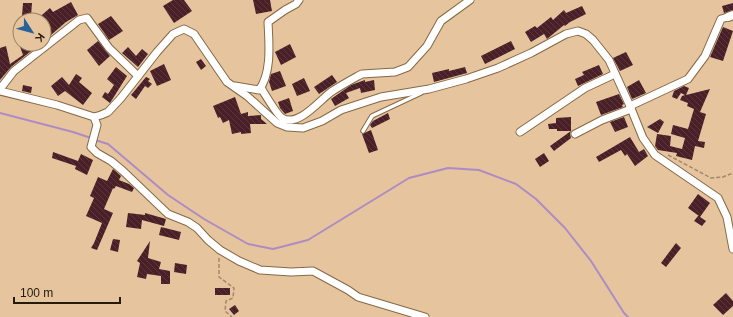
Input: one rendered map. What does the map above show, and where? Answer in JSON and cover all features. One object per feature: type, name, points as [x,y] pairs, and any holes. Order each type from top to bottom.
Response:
[{"type":"street","points":[[232,86],[259,90],[261,88],[270,54],[268,22],[296,4],[299,0]]},
{"type":"street","points":[[261,88],[277,113],[282,118],[288,120],[303,116],[314,108],[330,92],[362,74],[395,72],[408,67],[427,46],[441,21],[470,0]]},
{"type":"street","points":[[575,134],[688,79],[705,56],[721,19],[731,16]]},
{"type":"street","points":[[138,76],[110,48],[87,18],[79,20],[14,71],[0,90],[94,116],[108,112],[121,98],[157,52],[174,34],[184,30],[194,34],[227,82],[247,96],[277,123],[287,127],[303,128],[322,121],[341,110],[381,97],[429,89],[466,79],[498,68],[531,53],[566,34],[578,31],[586,34],[593,40],[609,60],[643,138],[655,155],[718,198],[727,217],[733,249]]},
{"type":"street","points":[[520,132],[585,88],[615,74]]},
{"type":"street","points":[[94,116],[97,125],[92,147],[97,153],[111,161],[123,171],[168,214],[188,222],[220,250],[239,261],[260,270],[291,272],[313,271],[358,297],[425,317]]},
{"type":"lane","points":[[363,131],[372,116],[429,89]]},
{"type":"path","points":[[655,155],[666,154],[711,178],[723,177],[733,173]]},
{"type":"path","points":[[220,250],[218,264],[219,277],[234,288],[233,298],[226,301],[225,311],[232,317]]},
{"type":"building","points":[[173,0],[184,0],[192,11],[174,23],[163,6]]},
{"type":"building","points":[[253,0],[270,0],[272,11],[256,14]]},
{"type":"building","points":[[71,2],[78,15],[66,22],[52,34],[52,12],[45,12],[50,8],[53,12]]},
{"type":"building","points":[[23,3],[32,3],[31,12],[22,12]]},
{"type":"building","points":[[733,3],[733,10],[724,13],[722,6]]},
{"type":"building","points":[[582,6],[586,14],[565,26],[564,25],[547,39],[544,34],[531,42],[525,32],[535,26],[537,28],[551,17],[553,20],[564,10],[566,13]]},
{"type":"building","points":[[111,16],[123,31],[109,40],[98,24]]},
{"type":"building","points":[[723,27],[733,31],[723,61],[710,57]]},
{"type":"building","points":[[98,41],[110,56],[99,66],[87,50]]},
{"type":"building","points":[[511,41],[515,49],[485,64],[481,56]]},
{"type":"building","points":[[290,44],[296,57],[281,65],[275,52]]},
{"type":"building","points":[[6,46],[10,64],[23,55],[22,52],[30,52],[11,67],[0,80],[0,48]]},
{"type":"building","points":[[128,47],[136,56],[142,49],[148,54],[138,67],[122,53]]},
{"type":"building","points":[[626,52],[633,65],[620,71],[613,58]]},
{"type":"building","points":[[201,59],[206,66],[201,70],[196,62]]},
{"type":"building","points":[[164,64],[171,80],[157,86],[150,71]]},
{"type":"building","points":[[599,65],[603,74],[578,86],[575,79],[584,75],[582,72]]},
{"type":"building","points":[[116,67],[127,76],[110,103],[102,97],[105,92],[108,94],[114,85],[107,79]]},
{"type":"building","points":[[465,67],[467,73],[434,82],[432,73]]},
{"type":"building","points":[[280,71],[286,86],[272,91],[269,82],[271,74]]},
{"type":"building","points":[[76,74],[82,78],[79,82],[92,93],[83,105],[65,91],[58,96],[51,86],[62,77],[69,85]]},
{"type":"building","points":[[332,75],[337,82],[319,94],[314,87]]},
{"type":"building","points":[[146,77],[150,79],[148,81],[152,84],[148,88],[145,86],[136,99],[131,95]]},
{"type":"building","points":[[304,78],[310,91],[297,96],[292,84]]},
{"type":"building","points":[[365,80],[365,82],[374,80],[375,90],[361,93],[360,88],[346,93],[349,98],[335,106],[331,99],[351,85]]},
{"type":"building","points":[[639,80],[646,93],[632,99],[627,87]]},
{"type":"building","points":[[23,85],[32,87],[31,93],[22,91]]},
{"type":"building","points":[[684,86],[689,88],[686,95],[710,89],[700,112],[706,114],[698,141],[705,142],[704,148],[695,146],[692,160],[676,156],[677,153],[658,150],[655,146],[657,134],[671,136],[670,146],[682,149],[685,138],[671,134],[673,125],[688,129],[694,109],[687,106],[688,103],[680,100],[682,96],[685,95],[681,93],[677,99],[672,97],[674,91]]},
{"type":"building","points":[[619,94],[624,104],[622,105],[623,107],[601,115],[596,102]]},
{"type":"building","points":[[235,97],[241,114],[248,112],[248,116],[261,115],[261,119],[267,124],[250,124],[251,133],[241,134],[241,132],[232,134],[229,120],[223,123],[220,117],[218,118],[213,106]]},
{"type":"building","points":[[289,98],[293,111],[285,114],[280,108],[278,102]]},
{"type":"building","points":[[388,113],[390,119],[372,128],[370,125],[373,121]]},
{"type":"building","points":[[571,117],[571,131],[557,131],[557,129],[549,129],[548,124],[556,123],[556,118]]},
{"type":"building","points":[[624,117],[628,127],[615,132],[610,122]]},
{"type":"building","points":[[660,119],[664,122],[658,133],[647,127]]},
{"type":"building","points":[[371,130],[378,150],[369,153],[362,134]]},
{"type":"building","points":[[571,131],[571,138],[554,151],[550,146]]},
{"type":"building","points":[[630,137],[639,152],[644,149],[648,156],[635,166],[627,154],[625,156],[621,150],[599,162],[596,157]]},
{"type":"building","points":[[53,152],[78,161],[81,154],[93,160],[87,175],[75,169],[76,166],[52,158]]},
{"type":"building","points":[[544,153],[549,161],[540,167],[535,159]]},
{"type":"building","points":[[113,169],[121,176],[119,180],[134,188],[132,192],[116,186],[114,189],[113,188],[104,209],[113,213],[97,250],[91,248],[102,223],[86,216],[94,198],[90,196],[98,177],[107,181]]},
{"type":"building","points":[[698,194],[710,203],[700,217],[706,221],[702,226],[694,221],[699,216],[688,208]]},
{"type":"building","points":[[128,213],[145,215],[145,213],[166,219],[164,226],[142,220],[141,229],[126,227]]},
{"type":"building","points":[[161,227],[181,232],[179,240],[159,235]]},
{"type":"building","points":[[113,239],[120,240],[118,252],[110,250]]},
{"type":"building","points":[[150,241],[148,258],[161,262],[159,269],[170,271],[170,284],[161,284],[161,276],[147,274],[146,279],[137,277],[140,263],[137,261]]},
{"type":"building","points":[[676,243],[681,248],[666,267],[661,263]]},
{"type":"building","points":[[175,263],[187,265],[186,274],[174,272]]},
{"type":"building","points":[[215,288],[230,288],[230,295],[215,295]]},
{"type":"building","points":[[726,293],[733,301],[733,306],[723,315],[713,305]]},
{"type":"building","points":[[235,305],[239,311],[234,315],[229,309]]},
{"type":"waterway","points":[[0,113],[91,138]]},
{"type":"waterway","points":[[95,140],[108,144],[168,195],[204,219],[248,244],[273,249],[308,240],[409,178],[448,168],[479,170],[516,184],[536,199],[565,228],[591,261],[628,317]]}]
